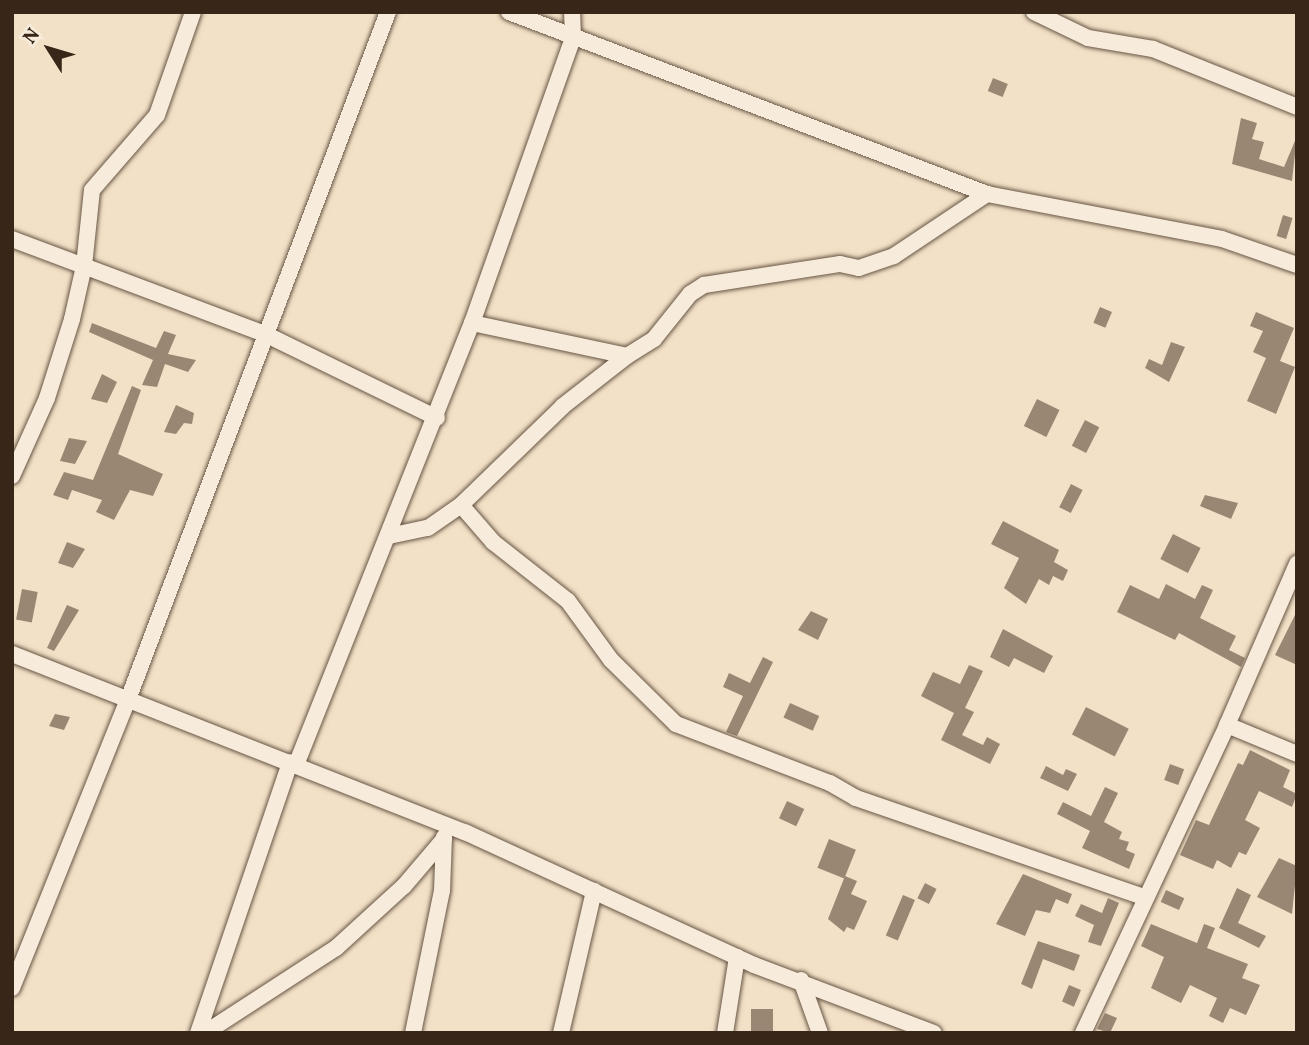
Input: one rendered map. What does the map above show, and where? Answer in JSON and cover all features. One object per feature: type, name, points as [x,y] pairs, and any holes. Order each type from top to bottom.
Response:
[{"type":"street","points":[[12,476],[47,398],[85,266],[92,190],[157,116],[194,12]]},
{"type":"street","points":[[12,988],[129,697],[388,12]]},
{"type":"street","points":[[509,12],[988,194],[1222,239],[1297,265]]},
{"type":"street","points":[[198,1033],[293,763],[389,536],[472,323],[573,38],[572,12]]},
{"type":"street","points":[[1034,12],[1088,38],[1153,49],[1297,107]]},
{"type":"street","points":[[389,536],[428,528],[461,505],[563,405],[654,339],[690,294],[704,285],[840,264],[859,268],[894,256],[988,194]]},
{"type":"street","points":[[12,239],[267,335],[437,418]]},
{"type":"street","points":[[472,323],[627,356]]},
{"type":"street","points":[[461,505],[493,542],[568,601],[611,660],[676,724],[830,783],[856,798],[1144,897]]},
{"type":"street","points":[[1083,1033],[1144,897],[1227,725],[1297,564]]},
{"type":"street","points":[[12,654],[129,697],[293,763],[444,832],[594,891],[737,957],[934,1033]]},
{"type":"street","points":[[1227,725],[1297,754]]},
{"type":"street","points":[[205,1033],[336,948],[404,886],[444,832]]},
{"type":"street","points":[[413,1033],[442,891],[444,832]]},
{"type":"street","points":[[561,1033],[594,891]]},
{"type":"street","points":[[725,1033],[737,957]]},
{"type":"street","points":[[801,980],[820,1033]]},
{"type":"building","points":[[993,78],[1008,84],[1003,97],[988,91]]},
{"type":"building","points":[[1241,118],[1257,123],[1252,139],[1264,142],[1259,159],[1284,167],[1297,136],[1292,181],[1232,164]]},
{"type":"building","points":[[1283,215],[1293,218],[1286,239],[1277,236]]},
{"type":"building","points":[[1100,307],[1112,312],[1105,328],[1093,323]]},
{"type":"building","points":[[1256,312],[1294,328],[1280,361],[1295,367],[1276,414],[1247,401],[1266,358],[1253,352],[1263,331],[1250,326]]},
{"type":"building","points":[[92,323],[156,348],[164,331],[176,335],[168,354],[196,360],[188,372],[165,364],[157,387],[142,385],[153,360],[89,332]]},
{"type":"building","points":[[1171,342],[1185,347],[1169,382],[1145,368],[1149,359],[1162,365]]},
{"type":"building","points":[[102,374],[117,382],[107,403],[91,399]]},
{"type":"building","points":[[132,386],[141,390],[118,454],[163,474],[153,496],[130,490],[114,520],[96,512],[102,500],[72,490],[68,500],[53,495],[64,472],[93,480]]},
{"type":"building","points":[[1037,399],[1059,410],[1046,437],[1024,426]]},
{"type":"building","points":[[176,405],[194,413],[192,424],[184,423],[176,434],[164,432]]},
{"type":"building","points":[[1085,420],[1099,427],[1086,453],[1072,446]]},
{"type":"building","points":[[69,438],[87,441],[75,464],[60,461]]},
{"type":"building","points":[[1071,484],[1083,490],[1071,513],[1059,507]]},
{"type":"building","points":[[1205,495],[1238,503],[1231,519],[1200,506]]},
{"type":"building","points":[[1003,521],[1059,550],[1054,562],[1068,570],[1063,581],[1053,576],[1049,585],[1039,579],[1026,604],[1004,588],[1019,558],[991,544]]},
{"type":"building","points":[[1173,534],[1201,548],[1188,573],[1160,559]]},
{"type":"building","points":[[67,542],[85,549],[73,568],[58,563]]},
{"type":"building","points":[[1166,584],[1195,599],[1202,585],[1213,590],[1200,618],[1236,636],[1229,650],[1245,658],[1241,667],[1179,633],[1175,640],[1117,612],[1130,585],[1159,599]]},
{"type":"building","points":[[22,589],[38,592],[32,622],[16,619]]},
{"type":"building","points":[[67,605],[79,610],[54,651],[47,648]]},
{"type":"building","points":[[811,611],[828,619],[818,640],[798,630]]},
{"type":"building","points":[[1297,611],[1297,665],[1275,655]]},
{"type":"building","points":[[1003,629],[1053,656],[1044,673],[1014,658],[1009,667],[990,657]]},
{"type":"building","points":[[763,657],[773,662],[737,736],[726,732],[743,696],[723,687],[729,673],[750,683]]},
{"type":"building","points":[[969,665],[983,671],[965,708],[974,712],[962,735],[983,745],[987,737],[1000,744],[990,764],[941,740],[954,713],[921,696],[933,672],[960,684]]},
{"type":"building","points":[[790,703],[819,716],[813,731],[783,718]]},
{"type":"building","points":[[1086,707],[1129,729],[1115,756],[1072,735]]},
{"type":"building","points":[[55,714],[70,717],[64,730],[49,726]]},
{"type":"building","points":[[1250,750],[1290,770],[1283,787],[1297,794],[1292,807],[1259,791],[1245,820],[1260,828],[1246,855],[1239,852],[1231,868],[1217,860],[1213,869],[1180,855],[1196,820],[1209,825],[1238,763],[1243,765]]},
{"type":"building","points":[[1170,764],[1184,769],[1178,785],[1164,780]]},
{"type":"building","points":[[1046,766],[1063,775],[1066,769],[1077,774],[1068,791],[1040,778]]},
{"type":"building","points":[[1105,787],[1118,793],[1104,822],[1122,832],[1119,839],[1129,842],[1126,850],[1135,854],[1129,869],[1082,848],[1090,831],[1057,814],[1063,802],[1091,816]]},
{"type":"building","points":[[787,801],[804,809],[796,826],[779,818]]},
{"type":"building","points":[[829,839],[856,850],[844,879],[817,868]]},
{"type":"building","points":[[1279,858],[1297,866],[1292,914],[1257,897]]},
{"type":"building","points":[[1023,874],[1072,894],[1068,904],[1056,899],[1050,913],[1036,910],[1025,936],[996,924]]},
{"type":"building","points":[[845,876],[857,881],[851,894],[867,901],[854,930],[847,927],[844,932],[828,919]]},
{"type":"building","points":[[925,883],[937,889],[929,904],[917,898]]},
{"type":"building","points":[[1237,888],[1251,895],[1238,923],[1266,936],[1259,948],[1219,928]]},
{"type":"building","points":[[1166,890],[1184,898],[1179,910],[1161,902]]},
{"type":"building","points":[[903,895],[915,900],[898,941],[886,936]]},
{"type":"building","points":[[1108,898],[1119,903],[1101,946],[1088,942],[1094,925],[1075,916],[1081,904],[1102,913]]},
{"type":"building","points":[[1151,924],[1197,943],[1204,924],[1215,928],[1207,948],[1248,964],[1242,978],[1260,985],[1246,1015],[1230,1008],[1223,1023],[1209,1016],[1217,998],[1190,985],[1181,1003],[1151,988],[1164,957],[1141,946]]},
{"type":"building","points":[[1038,941],[1080,955],[1074,971],[1043,959],[1032,989],[1021,984]]},
{"type":"building","points":[[1069,985],[1081,990],[1074,1007],[1062,1002]]},
{"type":"building","points":[[751,1009],[773,1009],[773,1033],[751,1033]]},
{"type":"building","points":[[1105,1013],[1117,1018],[1110,1033],[1097,1029]]}]
